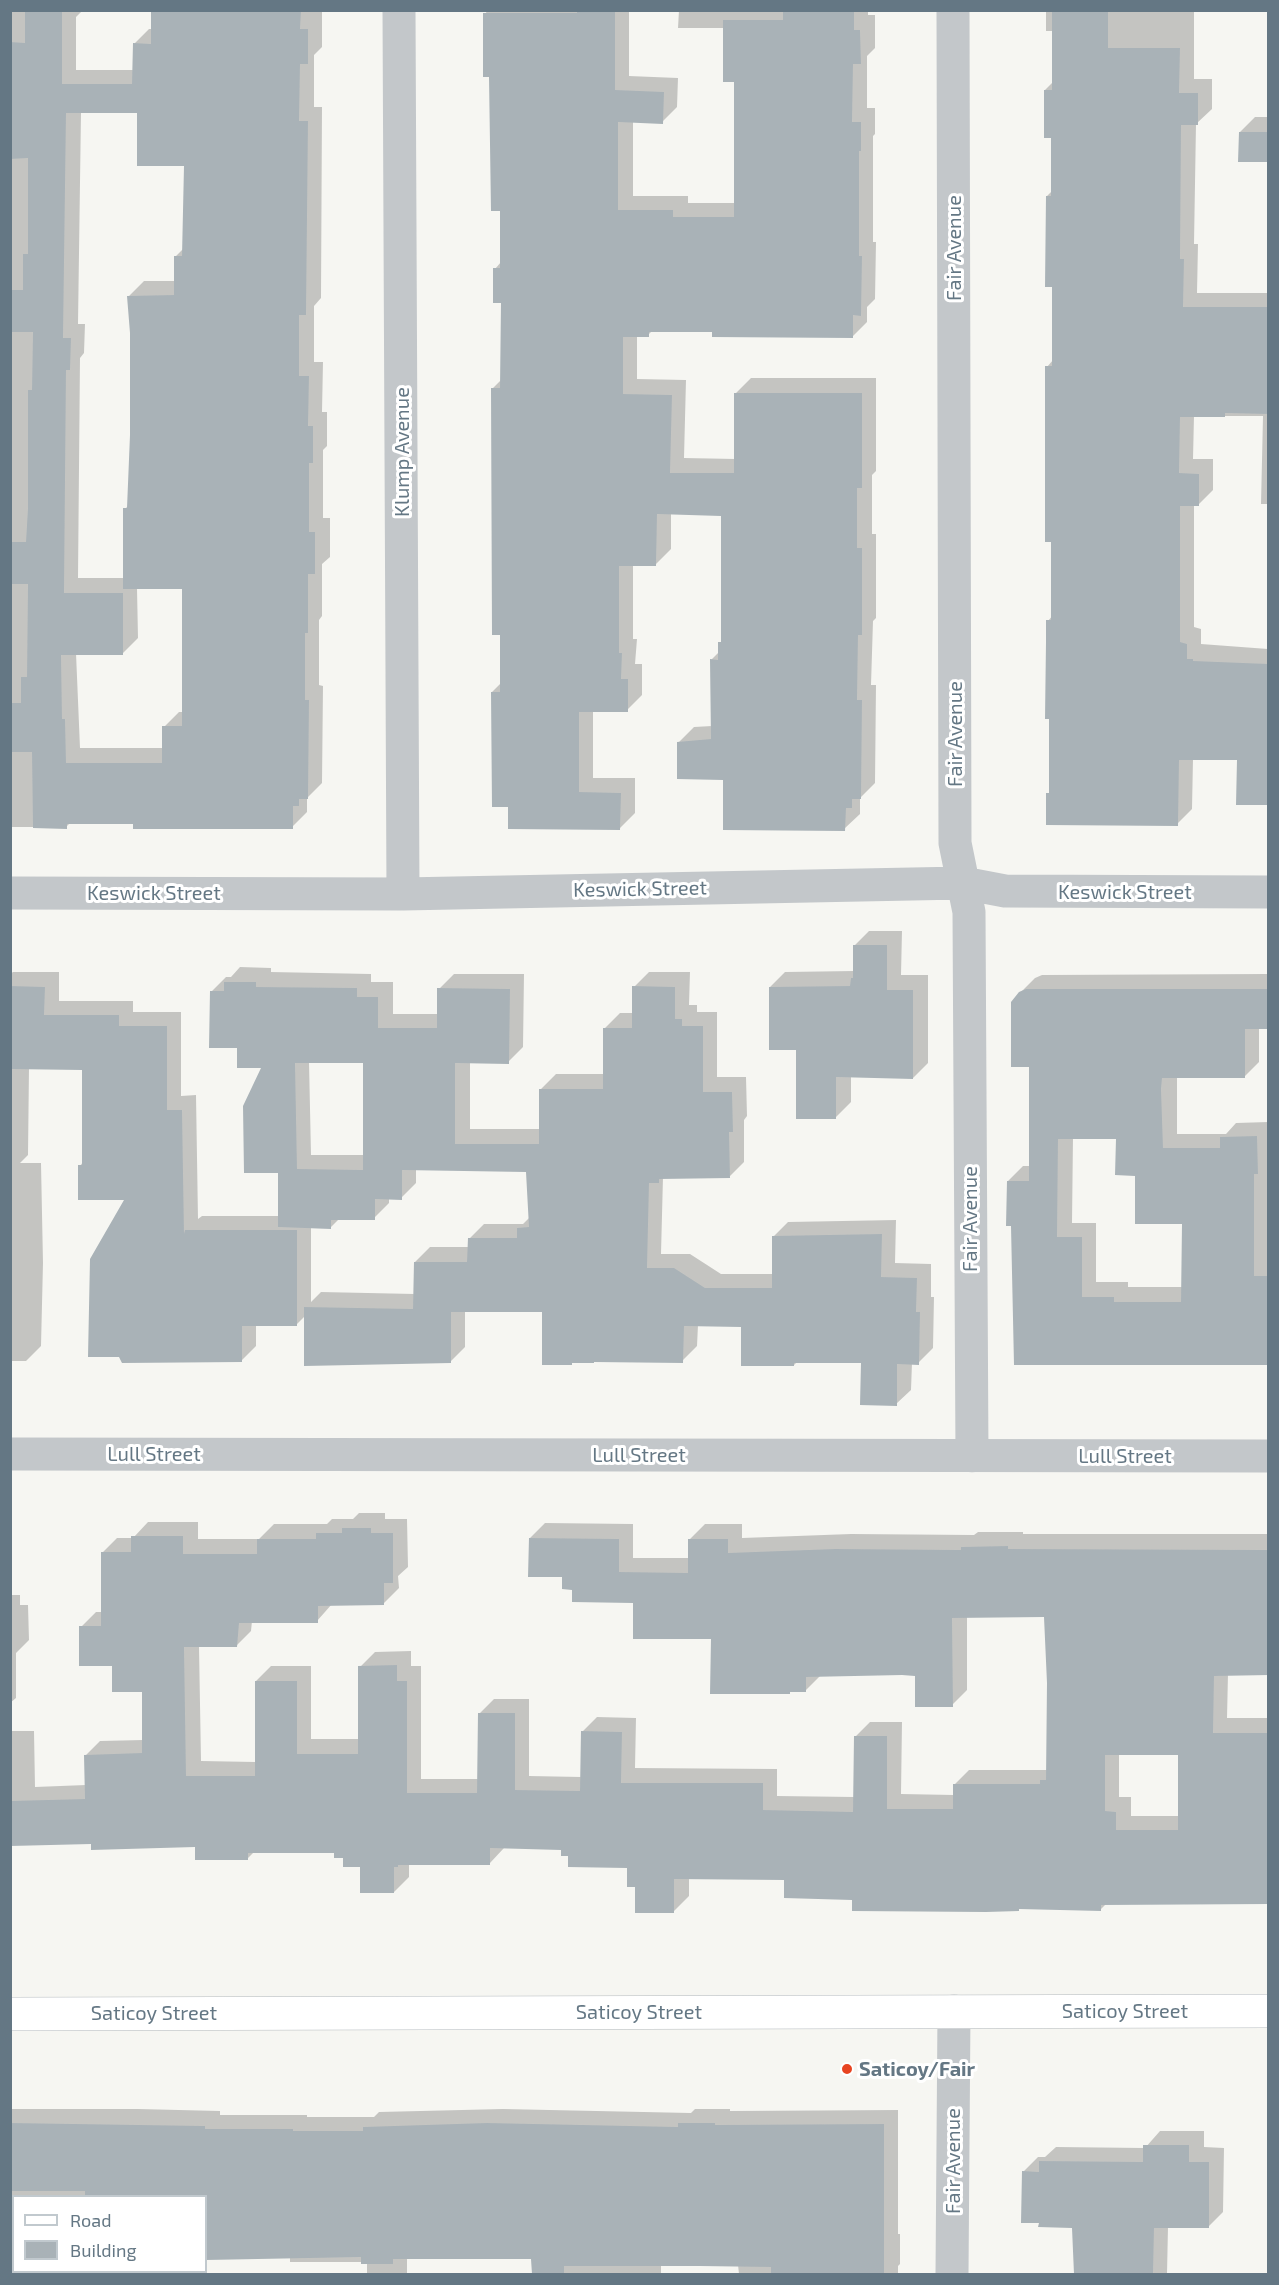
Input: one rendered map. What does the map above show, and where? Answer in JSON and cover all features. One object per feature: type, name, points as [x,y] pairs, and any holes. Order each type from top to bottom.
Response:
[{"type":"main road","name":"Saticoy Street","points":[[10,2014],[1269,2011]]},
{"type":"street","name":"Klump Avenue","points":[[399,10],[404,894]]},
{"type":"street","name":"Fair Avenue","points":[[953,10],[955,843],[969,912],[972,1456]]},
{"type":"street","name":"Keswick Street","points":[[10,893],[404,894],[963,883],[1005,891],[1269,892]]},
{"type":"street","name":"Lull Street","points":[[10,1454],[1269,1456]]},
{"type":"street","name":"Fair Avenue","points":[[952,2274],[954,2011]]},
{"type":"building","points":[[25,10],[62,10],[62,84],[132,84],[133,43],[151,44],[151,10],[301,10],[300,29],[308,29],[308,64],[300,64],[299,121],[308,121],[306,315],[299,315],[299,376],[309,376],[308,426],[313,426],[313,463],[309,463],[309,532],[315,532],[315,574],[308,574],[308,633],[305,633],[305,700],[309,700],[308,799],[299,799],[299,806],[293,806],[293,829],[133,829],[133,824],[67,824],[67,829],[33,828],[32,752],[10,752],[10,703],[21,703],[21,677],[27,677],[28,584],[10,584],[10,542],[26,542],[28,390],[32,390],[33,332],[10,332],[10,290],[23,290],[23,254],[28,254],[28,158],[10,159],[10,42],[25,43]],"holes":[[[66,113],[137,113],[137,166],[184,166],[182,256],[174,256],[174,295],[127,296],[130,333],[130,435],[127,508],[123,508],[123,589],[182,589],[182,726],[162,726],[162,763],[66,763],[65,719],[62,719],[61,655],[123,655],[123,593],[64,593],[66,370],[70,370],[71,338],[63,338]]]},
{"type":"building","points":[[577,10],[615,10],[615,90],[664,92],[663,124],[618,122],[618,210],[673,210],[673,217],[734,217],[734,82],[723,82],[723,20],[783,20],[783,10],[854,10],[854,30],[860,30],[861,64],[853,64],[852,122],[861,122],[859,256],[862,256],[861,316],[853,315],[853,338],[712,337],[712,332],[649,332],[649,337],[623,337],[623,394],[672,395],[670,473],[734,473],[734,393],[862,393],[862,488],[857,488],[857,548],[862,548],[862,635],[858,635],[857,700],[862,700],[861,799],[852,799],[852,808],[846,808],[845,831],[723,830],[723,780],[677,779],[677,742],[711,739],[710,659],[718,660],[718,642],[721,642],[721,516],[657,514],[656,566],[619,566],[619,653],[622,653],[621,679],[628,679],[628,712],[579,712],[579,792],[621,793],[620,830],[508,829],[508,807],[492,807],[491,692],[500,692],[500,635],[492,635],[491,388],[500,388],[501,303],[493,303],[493,268],[500,268],[500,211],[491,211],[489,77],[483,77],[483,13],[577,13]]},
{"type":"building","points":[[1052,10],[1108,10],[1108,48],[1180,48],[1179,93],[1198,93],[1198,125],[1181,125],[1180,259],[1184,259],[1183,307],[1269,307],[1269,414],[1225,413],[1225,417],[1180,417],[1179,473],[1199,474],[1199,506],[1180,506],[1180,642],[1187,644],[1187,659],[1193,659],[1193,661],[1269,664],[1269,805],[1236,805],[1237,760],[1179,760],[1178,826],[1046,825],[1046,793],[1049,793],[1049,719],[1045,719],[1046,620],[1051,620],[1051,542],[1045,542],[1045,366],[1052,366],[1052,287],[1045,287],[1046,196],[1051,196],[1051,138],[1044,138],[1044,90],[1052,90]]},
{"type":"building","points":[[1239,132],[1269,132],[1269,162],[1238,162]]},
{"type":"building","points":[[853,945],[887,945],[887,990],[913,990],[913,1079],[836,1077],[836,1119],[796,1119],[796,1050],[769,1050],[769,987],[850,986],[851,978],[853,978]]},
{"type":"building","points":[[224,982],[256,982],[256,987],[357,988],[357,997],[378,997],[378,1028],[437,1028],[437,988],[510,989],[509,1064],[455,1063],[455,1144],[539,1144],[539,1089],[603,1089],[603,1028],[632,1028],[632,986],[675,987],[675,1019],[682,1019],[682,1026],[703,1026],[703,1092],[732,1092],[733,1132],[729,1132],[730,1178],[659,1179],[659,1183],[649,1183],[647,1268],[674,1268],[705,1288],[772,1288],[772,1236],[882,1234],[881,1277],[917,1278],[916,1312],[920,1312],[919,1365],[897,1364],[897,1406],[860,1405],[861,1363],[741,1366],[741,1327],[684,1326],[683,1363],[594,1362],[542,1365],[542,1312],[451,1312],[451,1363],[304,1366],[304,1307],[413,1309],[414,1262],[467,1262],[468,1238],[517,1238],[517,1228],[529,1227],[526,1172],[402,1170],[402,1200],[375,1199],[375,1220],[331,1220],[331,1229],[278,1227],[278,1173],[244,1173],[243,1106],[261,1068],[237,1068],[237,1048],[209,1048],[210,991],[224,991]],"holes":[[[295,1063],[363,1063],[363,1170],[297,1169]]]},
{"type":"building","points":[[10,986],[45,987],[44,1015],[119,1015],[119,1026],[167,1026],[167,1110],[182,1110],[184,1234],[185,1230],[297,1230],[297,1326],[242,1326],[242,1362],[122,1363],[119,1357],[88,1357],[90,1259],[124,1200],[78,1200],[78,1165],[82,1165],[82,1070],[10,1069]]},
{"type":"building","points":[[1026,989],[1269,989],[1269,1029],[1245,1029],[1245,1078],[1162,1078],[1161,1089],[1163,1148],[1220,1148],[1220,1137],[1257,1136],[1258,1174],[1254,1174],[1254,1276],[1269,1276],[1269,1365],[1014,1365],[1011,1226],[1006,1226],[1007,1181],[1029,1181],[1029,1067],[1011,1067],[1011,1002],[1019,992]],"holes":[[[1058,1139],[1116,1139],[1115,1175],[1135,1176],[1135,1224],[1182,1224],[1181,1302],[1114,1302],[1114,1297],[1082,1297],[1082,1237],[1057,1237]]]},
{"type":"building","points":[[342,1528],[371,1528],[371,1533],[393,1533],[393,1583],[384,1583],[384,1605],[318,1606],[318,1623],[239,1623],[237,1647],[184,1647],[186,1776],[255,1776],[255,1681],[297,1681],[297,1754],[358,1754],[358,1666],[397,1665],[397,1681],[407,1681],[407,1793],[477,1793],[478,1713],[515,1713],[515,1790],[580,1791],[581,1731],[622,1732],[621,1783],[763,1783],[763,1810],[853,1812],[854,1736],[887,1736],[887,1809],[953,1809],[953,1784],[1040,1784],[1040,1780],[1046,1780],[1047,1683],[1044,1617],[952,1618],[953,1707],[915,1707],[915,1676],[902,1675],[806,1677],[806,1692],[790,1692],[790,1694],[710,1694],[711,1639],[633,1639],[633,1603],[572,1602],[572,1590],[562,1589],[562,1577],[528,1577],[529,1538],[619,1539],[619,1572],[688,1573],[688,1539],[728,1539],[728,1553],[835,1549],[961,1550],[961,1547],[1008,1546],[1008,1549],[1269,1550],[1269,1675],[1214,1676],[1213,1733],[1269,1733],[1269,1904],[1101,1905],[1101,1911],[1019,1909],[1019,1911],[986,1912],[852,1911],[852,1900],[784,1898],[784,1880],[674,1879],[674,1913],[635,1913],[635,1887],[627,1887],[627,1868],[568,1867],[568,1856],[561,1856],[561,1850],[490,1848],[490,1865],[398,1865],[394,1867],[394,1893],[360,1893],[360,1867],[343,1867],[343,1858],[334,1858],[334,1853],[248,1853],[248,1860],[195,1860],[195,1847],[91,1850],[91,1844],[10,1846],[10,1801],[85,1799],[84,1755],[142,1753],[142,1692],[112,1692],[112,1666],[79,1666],[79,1626],[101,1626],[101,1552],[131,1552],[131,1536],[183,1536],[183,1554],[257,1554],[257,1539],[316,1539],[316,1533],[342,1533]],"holes":[[[1105,1755],[1178,1755],[1178,1830],[1116,1830],[1116,1812],[1105,1811]]]},
{"type":"building","points":[[10,2123],[205,2126],[205,2129],[293,2129],[293,2131],[363,2131],[363,2127],[487,2123],[678,2127],[678,2123],[715,2123],[715,2125],[884,2124],[884,2274],[771,2274],[771,2267],[564,2266],[564,2274],[532,2274],[531,2259],[393,2259],[393,2264],[361,2264],[361,2257],[207,2260],[207,2195],[85,2195],[85,2191],[10,2191]]},
{"type":"building","points":[[1143,2145],[1189,2145],[1189,2162],[1209,2162],[1209,2228],[1154,2228],[1153,2274],[1074,2274],[1072,2228],[1038,2227],[1039,2223],[1021,2223],[1022,2171],[1039,2172],[1039,2161],[1143,2162]]},
{"type":"place","name":"Saticoy/Fair","points":[[847,2069]]}]
